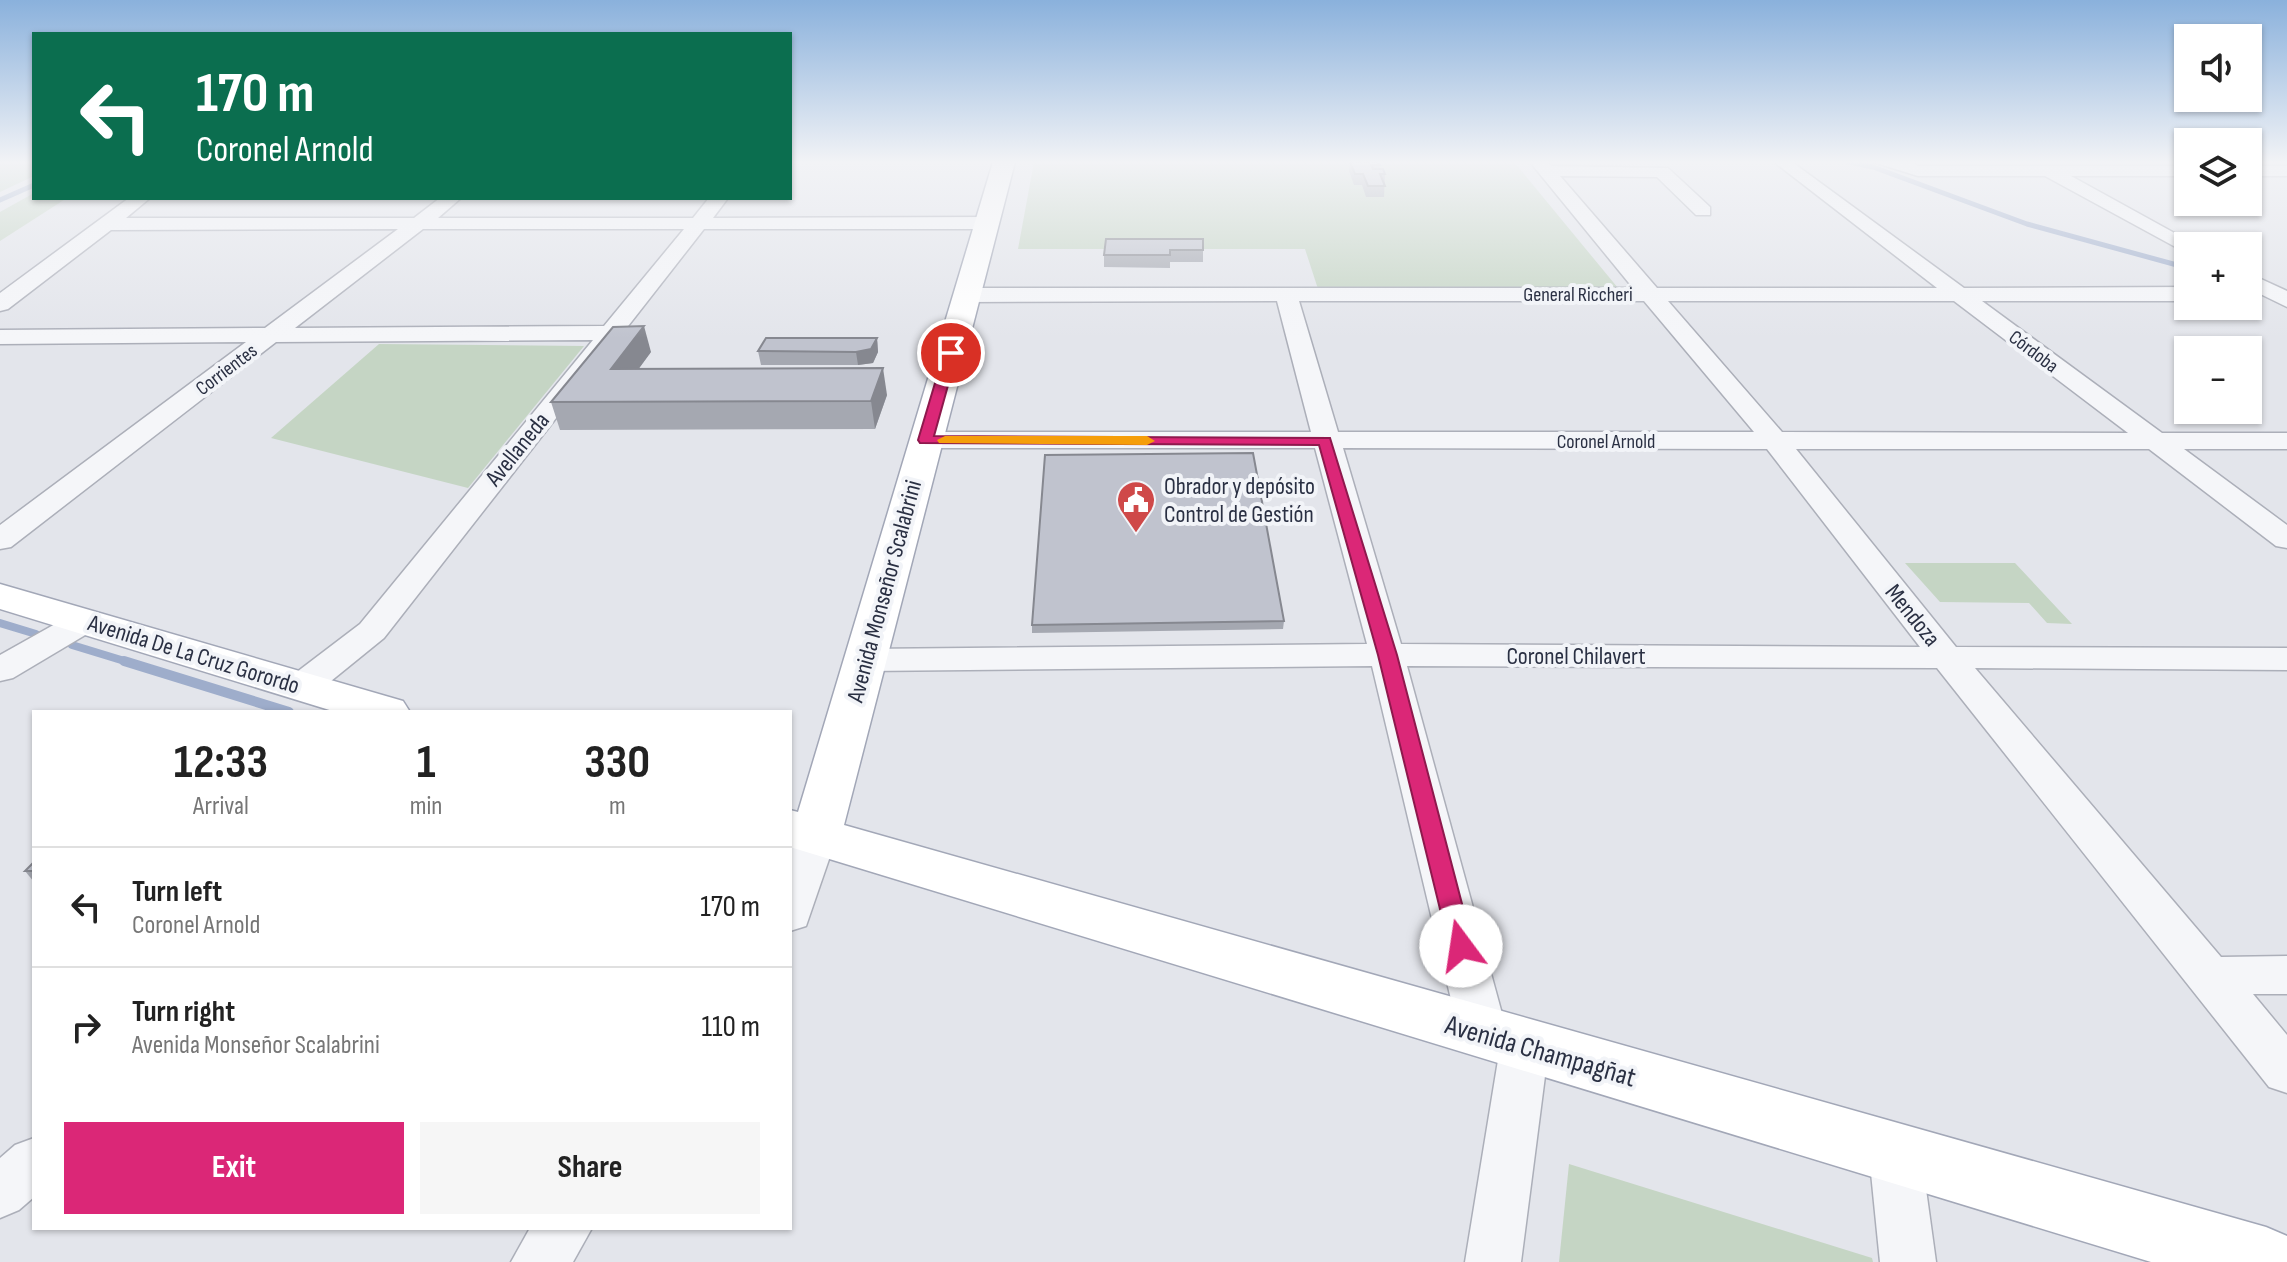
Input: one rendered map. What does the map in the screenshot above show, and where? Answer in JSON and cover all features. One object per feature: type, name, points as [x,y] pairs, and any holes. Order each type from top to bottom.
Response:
[{"type":"main road","name":"Avenida Monseñor Scalabrini","points":[[803,832],[866,660],[988,223]]},
{"type":"main road","name":"Avenida De La Cruz Gorordo","points":[[0,596],[380,710]]},
{"type":"main road","name":"Avenida Champagñat","points":[[803,832],[2266,1262]]},
{"type":"street","points":[[0,304],[111,221]]},
{"type":"street","name":"Mendoza","points":[[1590,221],[1775,441],[1947,658],[2287,1071]]},
{"type":"street","name":"Córdoba","points":[[1861,221],[2287,539]]},
{"type":"street","points":[[2141,221],[2174,238]]},
{"type":"street","name":"Corrientes","points":[[0,540],[420,222]]},
{"type":"street","name":"Avellaneda","points":[[302,686],[372,631],[700,223]]},
{"type":"street","points":[[107,224],[988,223]]},
{"type":"street","points":[[2262,281],[2283,289]]},
{"type":"street","points":[[2262,292],[2283,289]]},
{"type":"street","points":[[1286,294],[1387,655],[1504,1039],[1493,1262]]},
{"type":"street","name":"General Riccheri","points":[[968,295],[2174,294]]},
{"type":"street","points":[[0,337],[610,333]]},
{"type":"street","name":"Coronel Arnold","points":[[925,440],[2287,441]]},
{"type":"street","points":[[0,670],[85,621]]},
{"type":"street","name":"Coronel Chilavert","points":[[866,660],[1387,655],[2287,659]]},
{"type":"street","points":[[792,901],[803,832]]},
{"type":"street","points":[[2209,976],[2287,975]]},
{"type":"street","points":[[1895,1153],[1908,1262]]},
{"type":"street","points":[[0,1192],[32,1165]]},
{"type":"street","points":[[539,1262],[563,1230]]},
{"type":"green space","points":[[0,221],[31,221],[0,241]]},
{"type":"green space","points":[[1023,221],[1563,221],[1618,288],[1318,289],[1305,249],[1018,249]]},
{"type":"green space","points":[[379,344],[584,346],[468,488],[271,438]]},
{"type":"green space","points":[[1905,563],[2015,563],[2072,624],[2047,623],[2029,603],[1940,602]]},
{"type":"green space","points":[[1569,1164],[1872,1258],[1873,1262],[1559,1262]]},
{"type":"building","points":[[1106,239],[1203,239],[1203,250],[1170,250],[1170,255],[1104,255]]},
{"type":"building","points":[[644,326],[611,369],[883,368],[871,401],[551,402],[613,327]]},
{"type":"building","points":[[766,338],[877,338],[871,349],[856,352],[758,351]]},
{"type":"building","points":[[1253,453],[1284,621],[1032,625],[1045,455]]},
{"type":"waterway","points":[[2019,221],[2174,264]]},
{"type":"waterway","points":[[0,623],[36,634]]},
{"type":"waterway","points":[[72,645],[131,663]]},
{"type":"waterway","points":[[124,661],[283,710]]},
{"type":"slow traffic","points":[[945,440],[1147,441]]},
{"type":"place","name":"Obrador y depósito Control de Gestión","points":[[1136,534]]},
{"type":"route","points":[[951,353],[925,440],[1325,441],[1387,655],[1461,946]]}]
